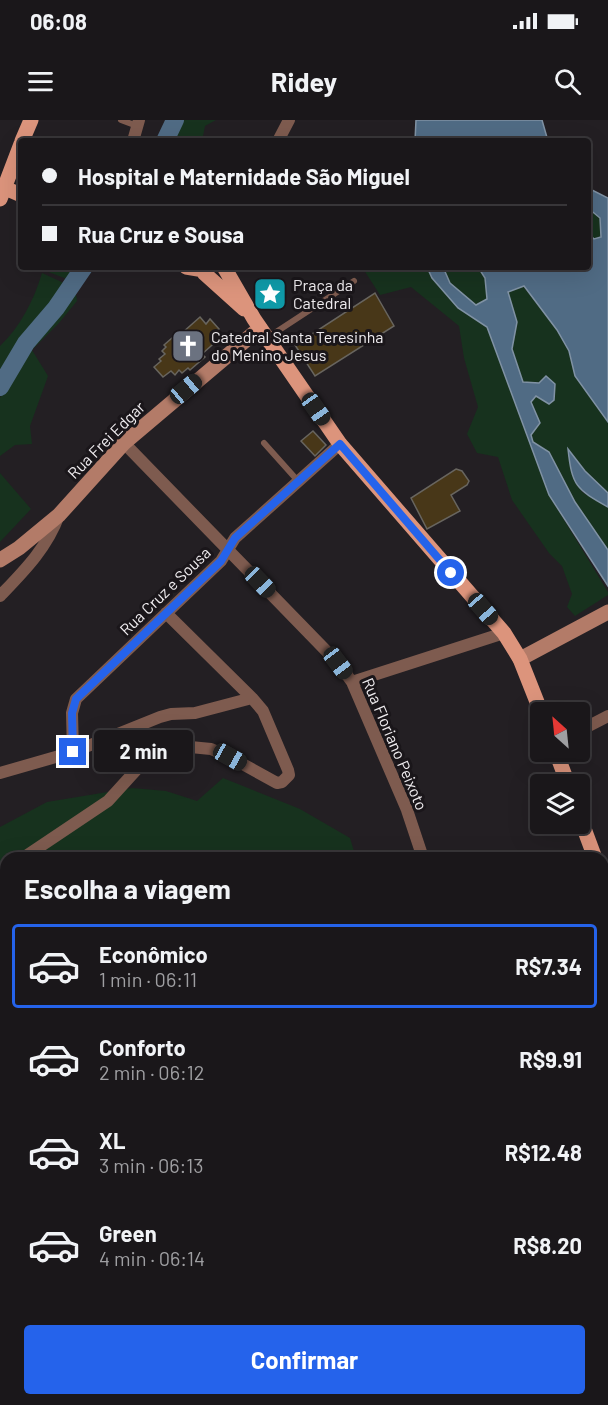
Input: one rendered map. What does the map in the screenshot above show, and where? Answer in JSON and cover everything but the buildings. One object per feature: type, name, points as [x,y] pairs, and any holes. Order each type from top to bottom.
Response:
[{"type":"main road","points":[[24,138],[31,120]]},
{"type":"main road","points":[[18,152],[2,191],[18,194]]},
{"type":"main road","points":[[202,270],[250,314]]},
{"type":"main road","points":[[226,270],[250,314],[340,444],[504,633],[520,659],[537,702]]},
{"type":"main road","points":[[586,834],[593,852]]},
{"type":"street","points":[[279,138],[288,120]]},
{"type":"street","points":[[134,138],[138,123]]},
{"type":"street","name":"Rua Frei Edgar","points":[[0,596],[40,553],[54,530],[59,515],[124,442],[263,333]]},
{"type":"street","name":"Rua Floriano Peixoto","points":[[124,442],[338,663],[352,682],[407,810],[421,852]]},
{"type":"street","name":"Rua Cruz e Sousa","points":[[73,752],[72,713],[76,699],[221,561],[235,538],[340,444]]},
{"type":"street","points":[[0,560],[19,548],[59,515]]},
{"type":"street","points":[[520,659],[608,612]]},
{"type":"street","points":[[32,852],[108,801],[148,757],[162,749],[180,746],[211,749],[277,783],[282,782],[289,775],[263,711],[166,613]]},
{"type":"street","points":[[352,682],[504,633]]},
{"type":"street","points":[[0,772],[73,752],[160,717],[195,713],[252,698]]},
{"type":"street","points":[[590,725],[608,716]]},
{"type":"lane","points":[[121,120],[138,123]]},
{"type":"lane","points":[[263,333],[354,281]]},
{"type":"lane","points":[[264,443],[298,482]]},
{"type":"green space","points":[[177,120],[216,120],[205,126],[203,138],[170,138]]},
{"type":"green space","points":[[591,210],[600,217],[601,237],[594,239],[591,236]]},
{"type":"green space","points":[[43,270],[71,270],[67,279]]},
{"type":"green space","points":[[77,270],[42,311],[8,357],[0,372],[0,346],[26,312],[42,273],[64,283]]},
{"type":"green space","points":[[87,270],[92,270],[75,287],[77,301],[32,350],[48,376],[30,426],[32,444],[15,445],[0,456],[0,398],[14,366]]},
{"type":"green space","points":[[364,270],[428,270],[432,278],[458,308],[487,327],[549,495],[608,595],[575,616],[567,607],[572,594],[562,566],[549,553],[512,500],[498,457],[477,453],[467,434],[478,407],[464,358],[459,326],[411,287],[380,295]]},
{"type":"green space","points":[[444,270],[480,270],[485,278],[487,299],[476,305],[450,283]]},
{"type":"green space","points":[[523,286],[557,330],[569,351],[575,376],[608,422],[608,493],[585,471],[569,450],[582,492],[608,507],[608,550],[575,502],[549,452],[533,442],[531,435],[539,423],[531,402],[536,396],[549,404],[554,400],[539,383],[523,382],[512,349],[517,322],[508,292]]},
{"type":"green space","points":[[0,473],[31,509],[0,542]]},
{"type":"green space","points":[[223,778],[300,809],[350,838],[354,852],[0,852],[0,827],[47,802],[132,788],[166,791],[197,801]]},
{"type":"water","points":[[416,120],[542,120],[547,138],[415,138]]},
{"type":"water","points":[[591,190],[608,198],[608,422],[575,376],[569,351],[557,330],[524,286],[508,292],[517,322],[512,349],[523,382],[539,383],[546,376],[555,384],[554,400],[549,404],[536,396],[531,402],[540,423],[531,435],[533,442],[549,452],[575,502],[608,550],[608,586],[549,495],[487,327],[458,308],[432,278],[428,270],[444,270],[450,283],[476,305],[487,299],[485,278],[480,270],[591,270],[591,236],[594,239],[601,237],[600,218],[591,210]]},
{"type":"water","points":[[568,449],[585,471],[608,493],[608,507],[589,496],[577,485],[571,471]]},
{"type":"waterway","points":[[166,138],[175,120]]},
{"type":"waterway","points":[[0,387],[26,343],[56,308],[82,270]]},
{"type":"place","name":"Praça da Catedral","points":[[270,294]]},
{"type":"place","name":"Catedral Santa Teresinha do Menino Jesus","points":[[188,346]]},
{"type":"route","points":[[73,752],[72,713],[76,699],[221,561],[235,538],[340,444],[451,573]]}]
